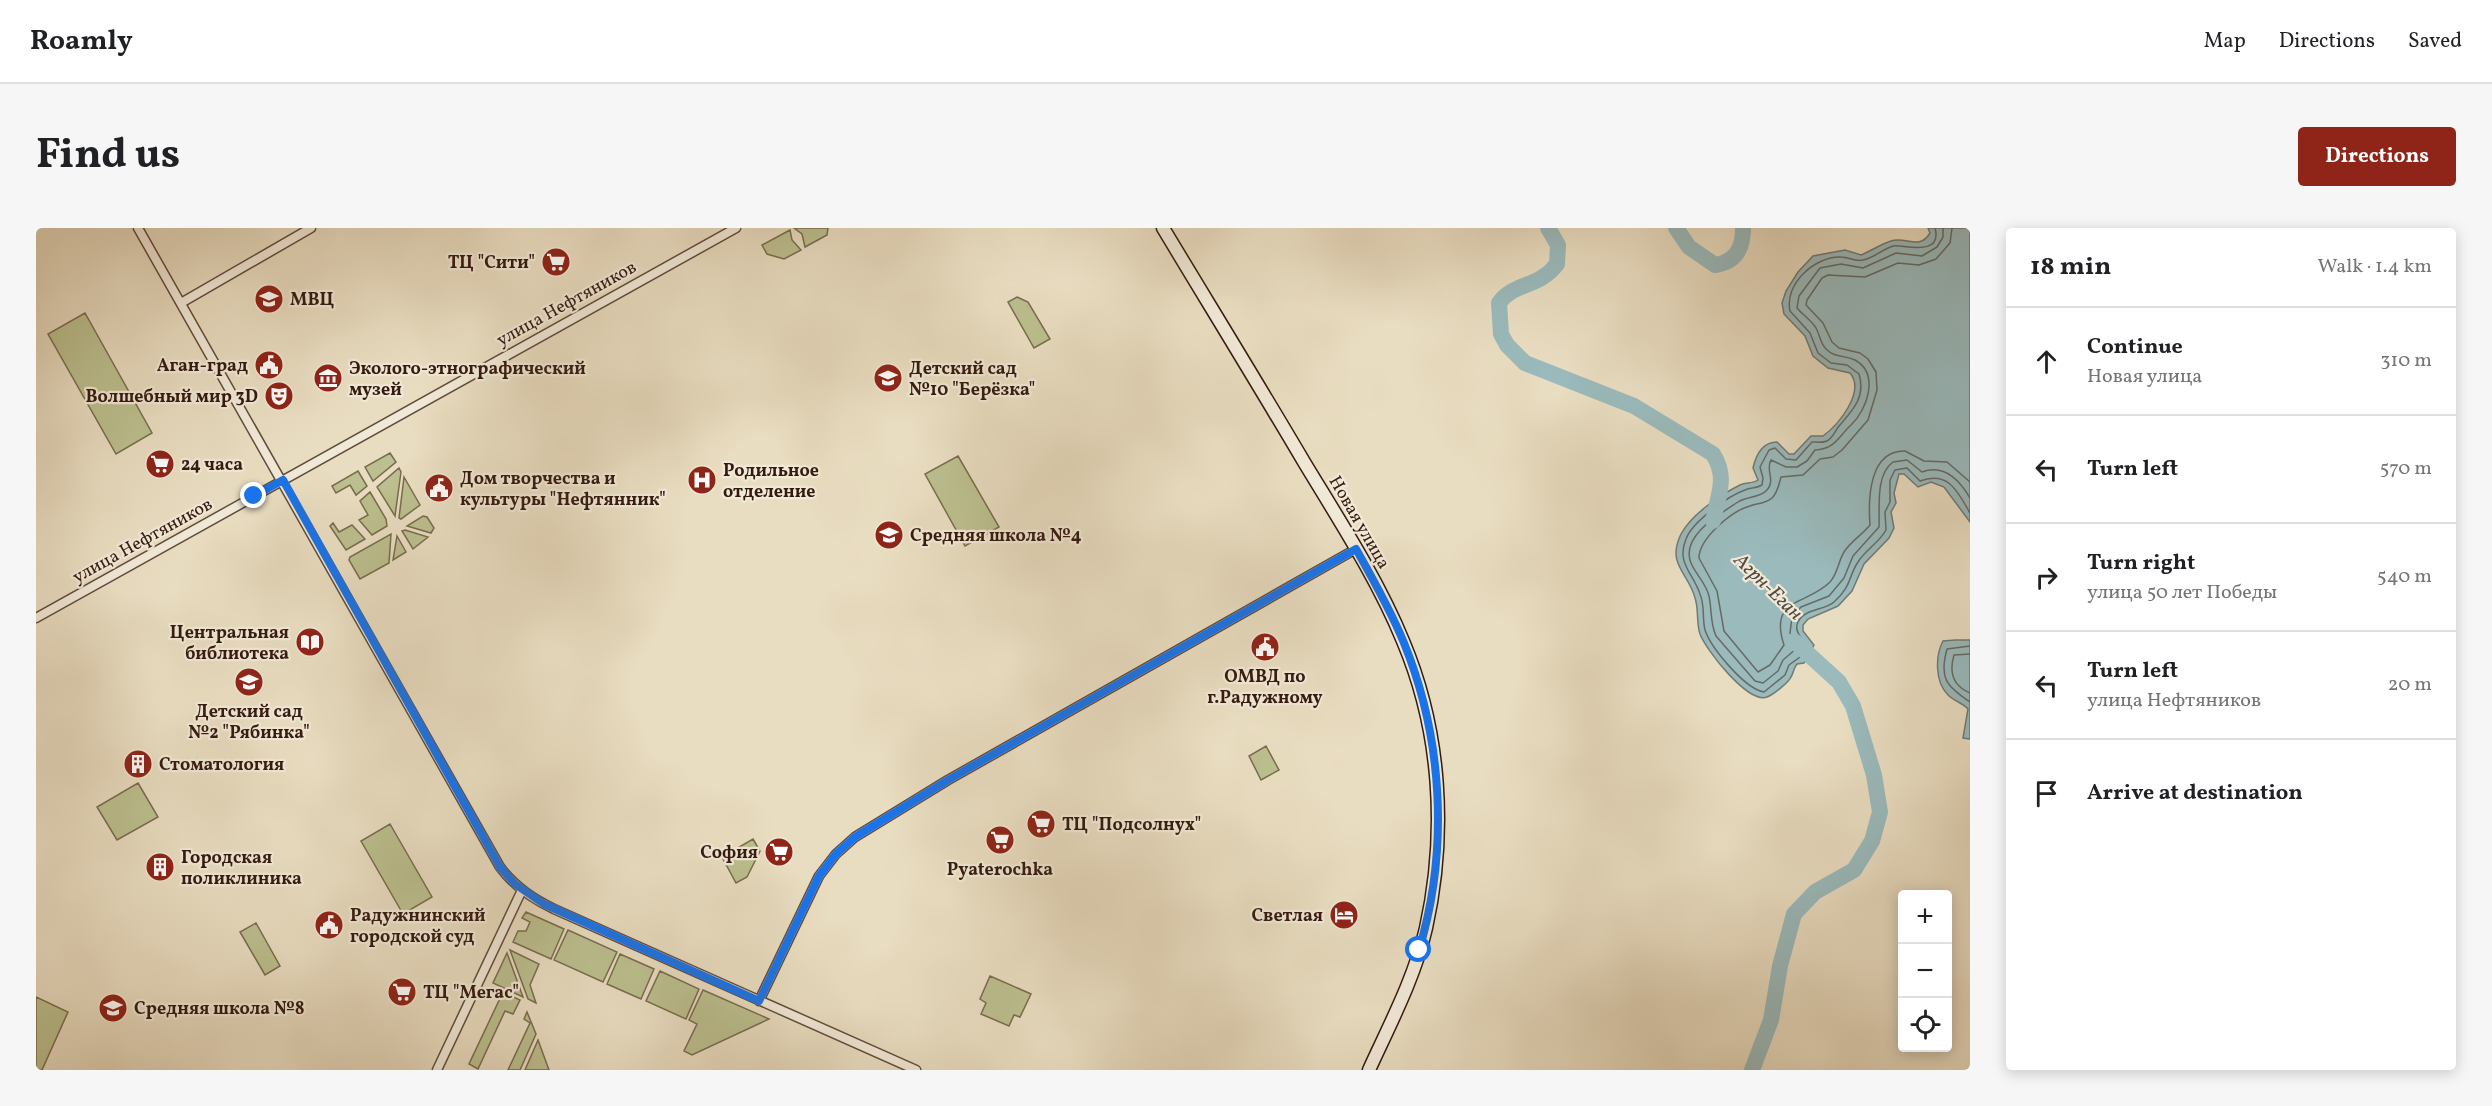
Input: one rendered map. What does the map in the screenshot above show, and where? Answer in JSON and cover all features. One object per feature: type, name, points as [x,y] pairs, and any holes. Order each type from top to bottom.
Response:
[{"type":"street","points":[[138,228],[283,480],[500,867],[522,890],[564,914],[916,1070]]},
{"type":"street","points":[[181,303],[311,228]]},
{"type":"street","name":"улица Нефтяников","points":[[36,618],[736,228]]},
{"type":"street","name":"Новая улица","points":[[1163,228],[1356,549],[1398,627],[1413,667],[1426,714],[1437,797],[1436,862],[1425,931],[1414,966],[1369,1070]]},
{"type":"street","points":[[759,1001],[819,876],[836,854],[855,837],[948,780],[1356,549]]},
{"type":"street","points":[[437,1070],[522,890]]},
{"type":"green space","points":[[794,228],[828,228],[827,235],[805,247],[802,234]]},
{"type":"green space","points":[[790,230],[792,240],[801,250],[784,259],[767,254],[762,245]]},
{"type":"green space","points":[[1017,297],[1028,302],[1050,339],[1034,348],[1008,302]]},
{"type":"green space","points":[[85,313],[152,433],[116,454],[48,334]]},
{"type":"green space","points":[[390,453],[396,462],[373,481],[365,467]]},
{"type":"green space","points":[[958,456],[999,527],[965,546],[925,474]]},
{"type":"green space","points":[[399,468],[401,472],[395,516],[377,487]]},
{"type":"green space","points":[[358,471],[367,486],[356,495],[350,485],[336,493],[332,486]]},
{"type":"green space","points":[[404,477],[420,505],[401,519],[399,518]]},
{"type":"green space","points":[[370,492],[386,519],[387,526],[372,535],[359,520],[368,515],[360,501]]},
{"type":"green space","points":[[423,516],[427,517],[434,528],[431,533],[407,526]]},
{"type":"green space","points":[[333,523],[339,532],[352,525],[365,539],[346,550],[330,526]]},
{"type":"green space","points":[[402,531],[428,537],[413,549]]},
{"type":"green space","points":[[391,534],[389,563],[360,579],[349,560],[350,557]]},
{"type":"green space","points":[[397,536],[406,552],[393,560]]},
{"type":"green space","points":[[1266,746],[1279,770],[1261,780],[1249,756]]},
{"type":"green space","points":[[138,783],[158,817],[117,840],[97,807]]},
{"type":"green space","points":[[390,824],[432,897],[403,914],[361,841]]},
{"type":"green space","points":[[753,839],[760,851],[747,877],[736,883],[722,857]]},
{"type":"green space","points":[[526,912],[564,929],[551,959],[513,942],[518,931],[526,931],[530,922],[522,918]]},
{"type":"green space","points":[[256,923],[280,966],[265,975],[240,932]]},
{"type":"green space","points":[[568,930],[617,952],[603,982],[554,960]]},
{"type":"green space","points":[[510,950],[539,964],[530,985],[536,1003],[528,999]]},
{"type":"green space","points":[[507,953],[523,997],[493,983]]},
{"type":"green space","points":[[620,954],[654,969],[641,999],[607,984]]},
{"type":"green space","points":[[660,971],[699,989],[686,1019],[646,1001]]},
{"type":"green space","points":[[990,976],[1031,994],[1020,1017],[1014,1015],[1009,1026],[981,1014],[986,1003],[980,999]]},
{"type":"green space","points":[[703,990],[769,1019],[692,1055],[684,1051],[697,1024],[689,1020]]},
{"type":"green space","points":[[503,992],[520,1000],[513,1014],[505,1011],[478,1069],[469,1064]]},
{"type":"green space","points":[[36,997],[68,1012],[42,1070],[36,1070]]},
{"type":"green space","points":[[527,1012],[536,1034],[520,1070],[508,1070],[530,1023],[524,1019]]},
{"type":"green space","points":[[538,1040],[549,1070],[525,1070]]},
{"type":"water","points":[[1928,228],[1970,228],[1970,522],[1944,487],[1931,482],[1918,487],[1904,474],[1899,474],[1894,493],[1896,503],[1891,512],[1894,528],[1889,538],[1864,564],[1852,591],[1838,606],[1808,619],[1803,625],[1803,631],[1814,645],[1804,663],[1797,664],[1790,679],[1777,691],[1767,697],[1759,697],[1749,692],[1729,674],[1704,642],[1700,634],[1692,589],[1677,561],[1677,545],[1681,534],[1692,519],[1707,506],[1740,485],[1758,480],[1753,468],[1758,454],[1767,444],[1777,442],[1789,454],[1794,454],[1811,436],[1823,436],[1829,431],[1848,408],[1855,389],[1850,373],[1828,368],[1813,356],[1805,336],[1784,314],[1782,303],[1786,291],[1798,272],[1813,256],[1845,250],[1861,255],[1891,241],[1917,242],[1926,238],[1930,233]]},
{"type":"water","points":[[1970,640],[1970,739],[1963,738],[1968,709],[1948,695],[1939,676],[1940,647],[1943,641]]},
{"type":"waterway","name":"Агрн-Еган","points":[[1548,228],[1558,245],[1557,264],[1550,272],[1512,291],[1499,303],[1501,334],[1507,345],[1525,363],[1634,406],[1713,454],[1718,463],[1721,479],[1713,521]]},
{"type":"waterway","name":"Агрн-Еган","points":[[1676,228],[1689,247],[1715,265],[1728,261],[1737,253],[1742,242],[1743,228]]},
{"type":"waterway","name":"Агрн-Еган","points":[[1752,1070],[1771,1020],[1780,966],[1794,914],[1815,892],[1854,870],[1872,841],[1880,812],[1874,775],[1853,706],[1839,682],[1794,641]]},
{"type":"place","name":"ТЦ \"Сити\"","points":[[556,262]]},
{"type":"place","name":"МВЦ","points":[[269,299]]},
{"type":"place","name":"Аган-град","points":[[269,365]]},
{"type":"place","name":"Эколого-этнографический музей","points":[[328,378]]},
{"type":"place","name":"Детский сад №10 \"Берёзка\"","points":[[888,378]]},
{"type":"place","name":"Волшебный мир 3D","points":[[279,396]]},
{"type":"place","name":"24 часа","points":[[160,464]]},
{"type":"place","name":"Родильное отделение","points":[[702,480]]},
{"type":"place","name":"Дом творчества и культуры \"Нефтянник\"","points":[[439,488]]},
{"type":"place","name":"Средняя школа №4","points":[[889,535]]},
{"type":"place","name":"Центральная библиотека","points":[[310,642]]},
{"type":"place","name":"ОМВД по г.Радужному","points":[[1265,647]]},
{"type":"place","name":"Детский сад №2 \"Рябинка\"","points":[[249,682]]},
{"type":"place","name":"Стоматология","points":[[138,764]]},
{"type":"place","name":"ТЦ \"Подсолнух\"","points":[[1041,824]]},
{"type":"place","name":"Pyaterochka","points":[[1000,840]]},
{"type":"place","name":"София","points":[[779,852]]},
{"type":"place","name":"Городская поликлиника","points":[[160,867]]},
{"type":"place","name":"Светлая","points":[[1344,915]]},
{"type":"place","name":"Радужнинский городской суд","points":[[329,925]]},
{"type":"place","name":"ТЦ \"Мегас\"","points":[[402,992]]},
{"type":"place","name":"Средняя школа №8","points":[[113,1008]]},
{"type":"route","points":[[254,496],[283,480],[500,867],[515,884],[535,899],[554,909],[759,1001],[819,876],[845,844],[867,828],[948,780],[1356,549],[1404,642],[1423,699],[1433,751],[1437,797],[1437,853],[1429,911],[1419,950]]}]
